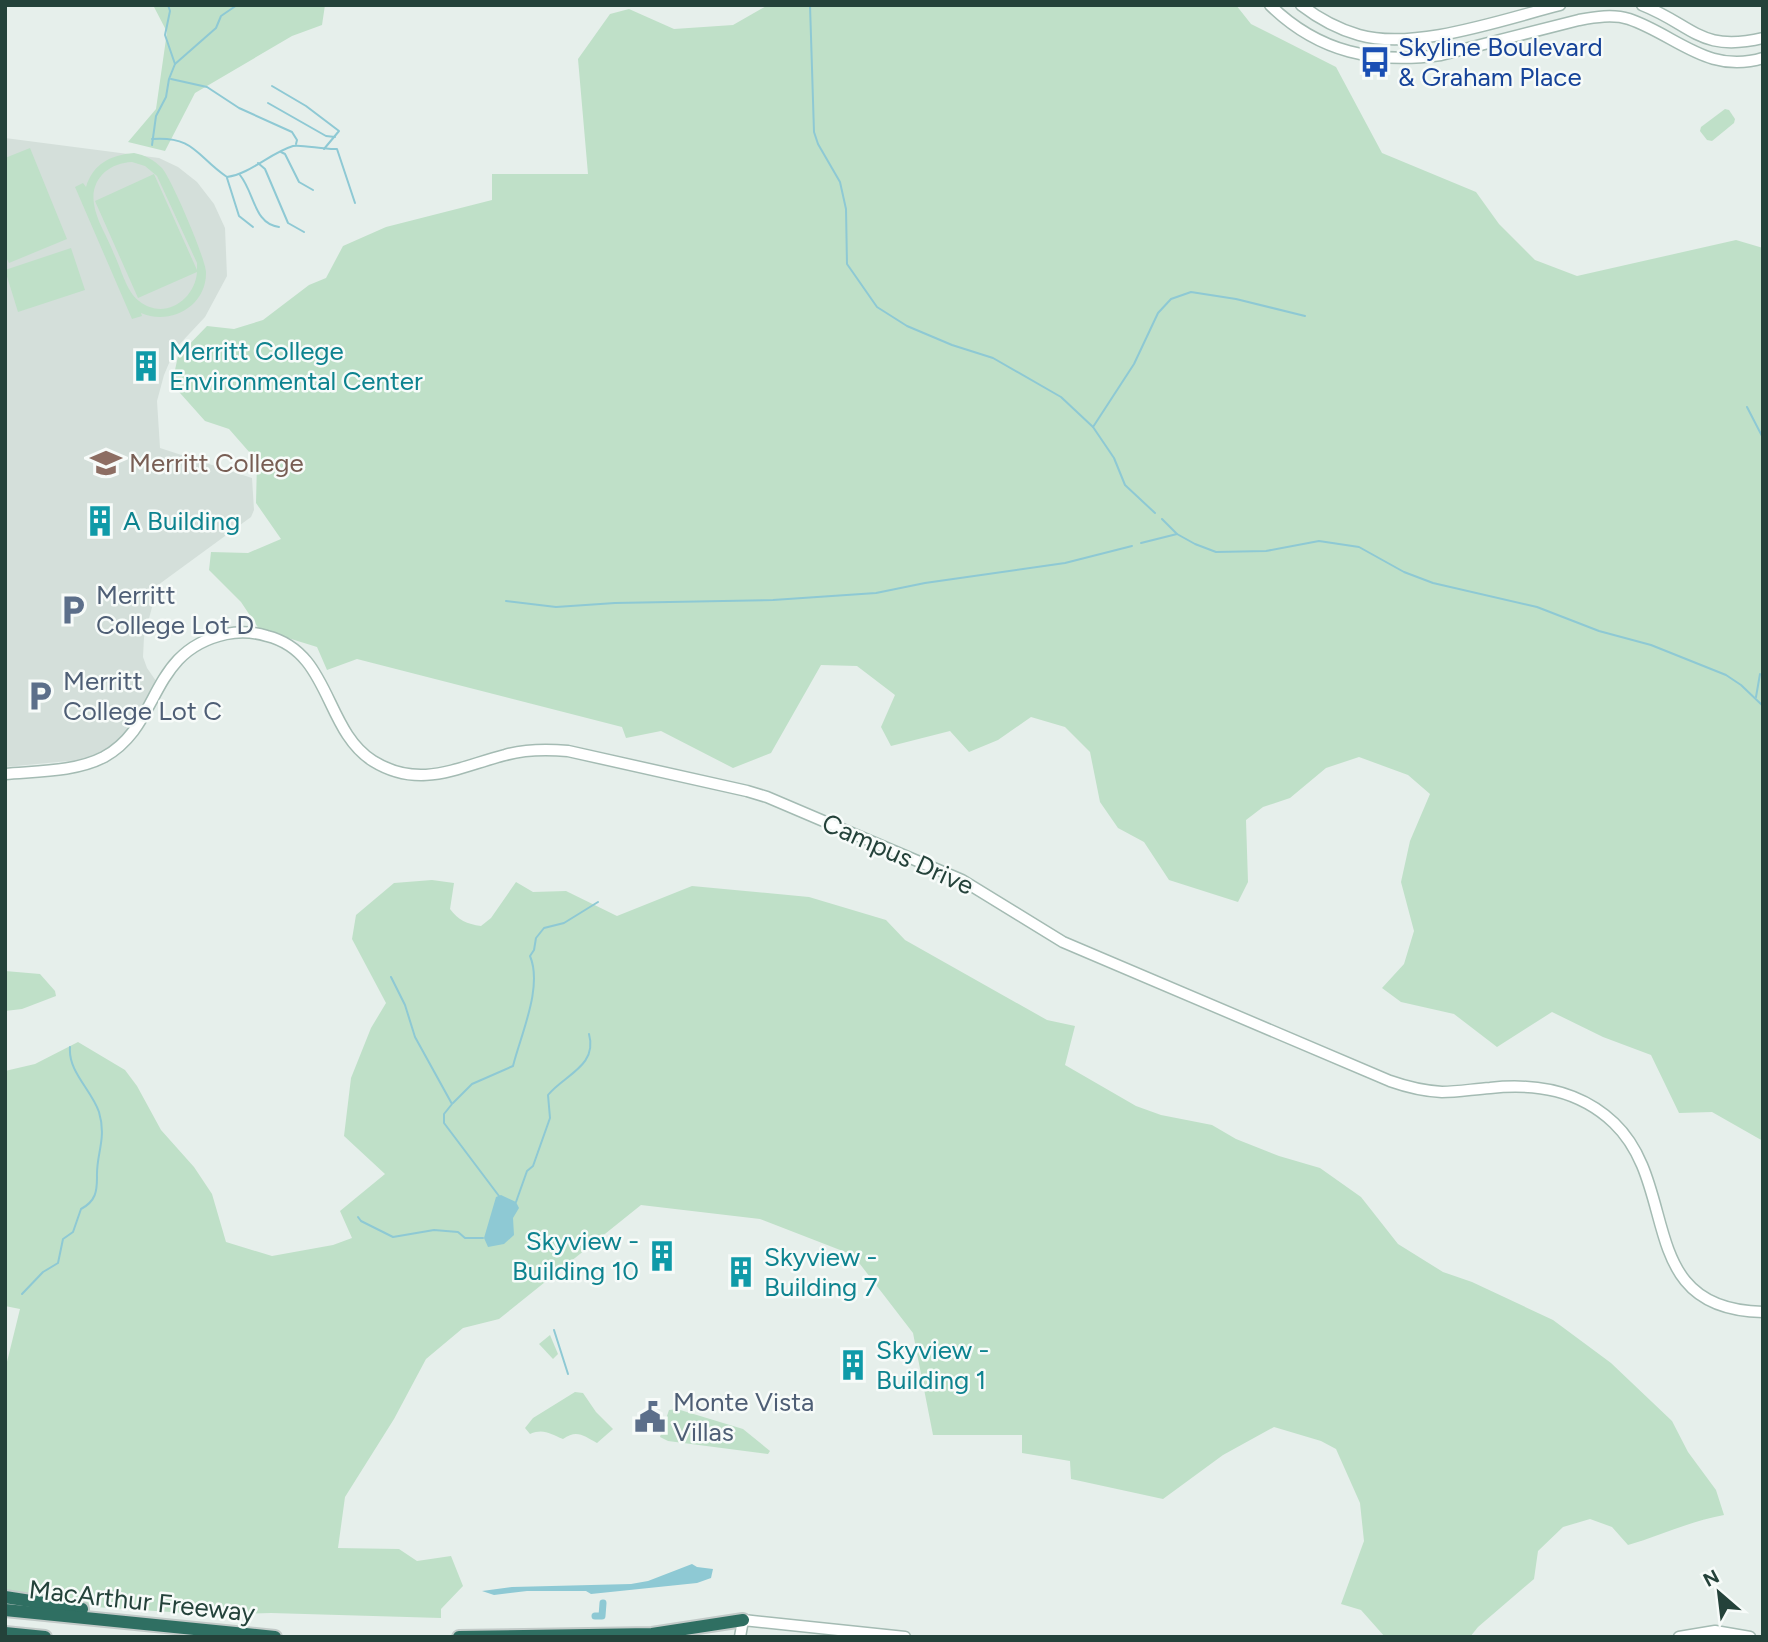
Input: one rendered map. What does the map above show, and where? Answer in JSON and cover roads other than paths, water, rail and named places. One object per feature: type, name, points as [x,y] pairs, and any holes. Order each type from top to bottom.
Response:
[{"type":"highway","points":[[5,1598],[83,1609],[112,1619]]},
{"type":"highway","name":"MacArthur Freeway","points":[[5,1610],[275,1637]]},
{"type":"highway","points":[[459,1637],[652,1634],[743,1620]]},
{"type":"highway","name":"MacArthur Freeway","points":[[5,1633],[45,1637]]},
{"type":"street","points":[[1270,5],[1283,18],[1318,39],[1339,49],[1370,57],[1418,58],[1441,55],[1602,16],[1627,18],[1712,59],[1738,63],[1763,58]]},
{"type":"street","points":[[1301,5],[1338,28],[1361,36],[1385,39],[1441,35],[1560,5]]},
{"type":"street","points":[[1642,5],[1702,37],[1721,43],[1741,43],[1763,38]]},
{"type":"street","name":"Campus Drive","points":[[5,774],[78,766],[102,758],[133,733],[165,675],[187,650],[212,637],[229,633],[244,632],[272,637],[285,643],[312,666],[352,741],[370,759],[396,772],[440,775],[507,754],[548,749],[581,754],[767,797],[962,880],[1063,942],[1390,1081],[1424,1091],[1446,1092],[1540,1087],[1579,1098],[1613,1122],[1635,1147],[1647,1175],[1670,1258],[1687,1282],[1717,1304],[1730,1309],[1763,1312]]},
{"type":"street","points":[[740,1637],[743,1620],[905,1637]]},
{"type":"street","points":[[1679,1637],[1716,1631],[1750,1637]]},
{"type":"water","points":[[501,1195],[516,1202],[519,1208],[513,1218],[514,1235],[504,1244],[488,1247],[484,1238],[496,1197]]},
{"type":"water","points":[[692,1564],[713,1569],[711,1578],[697,1583],[591,1594],[586,1591],[527,1591],[494,1595],[482,1591],[512,1587],[631,1584],[648,1581]]},
{"type":"waterway","points":[[168,5],[170,11],[165,35],[175,64]]},
{"type":"waterway","points":[[152,145],[156,116],[166,97],[175,64],[216,28],[221,16],[237,5]]},
{"type":"waterway","points":[[810,5],[814,132],[840,182],[846,209],[847,264],[877,307],[907,326],[952,345],[993,358],[1061,397],[1093,427],[1114,458],[1125,485],[1155,513]]},
{"type":"waterway","points":[[171,79],[207,87],[239,108],[292,132],[297,140],[296,144]]},
{"type":"waterway","points":[[272,86],[306,106],[339,131],[324,149]]},
{"type":"waterway","points":[[268,103],[326,136],[335,137]]},
{"type":"waterway","points":[[152,139],[186,144],[227,177],[244,172],[293,146],[337,149],[355,203]]},
{"type":"waterway","points":[[281,152],[285,154],[299,182],[313,190]]},
{"type":"waterway","points":[[258,163],[265,169],[288,223],[304,232]]},
{"type":"waterway","points":[[240,175],[264,220],[279,227]]},
{"type":"waterway","points":[[227,178],[239,216],[253,227]]},
{"type":"waterway","points":[[1093,427],[1134,364],[1158,313],[1171,299],[1191,292],[1236,299],[1305,316]]},
{"type":"waterway","points":[[1747,407],[1763,438]]},
{"type":"waterway","points":[[1162,519],[1177,534],[1216,552],[1266,551],[1319,541],[1359,547],[1404,572],[1433,583],[1537,607],[1599,631],[1651,645],[1726,675],[1763,706]]},
{"type":"waterway","points":[[1141,543],[1177,534]]},
{"type":"waterway","points":[[506,601],[556,607],[773,600],[876,593],[925,583],[1065,563],[1132,546]]},
{"type":"waterway","points":[[1756,697],[1760,674]]},
{"type":"waterway","points":[[453,1103],[472,1084],[513,1066],[532,996],[534,982],[530,956],[536,938],[544,928],[564,923],[598,902]]},
{"type":"waterway","points":[[391,977],[405,1005],[415,1037],[452,1104],[444,1114],[444,1123],[499,1196]]},
{"type":"waterway","points":[[516,1202],[527,1171],[533,1166],[550,1118],[548,1095],[584,1062],[589,1054],[589,1034]]},
{"type":"waterway","points":[[22,1294],[43,1272],[58,1263],[63,1239],[73,1232],[81,1209],[90,1203],[96,1191],[102,1138],[101,1122],[99,1112],[76,1072],[70,1056],[70,1047]]},
{"type":"waterway","points":[[358,1217],[393,1237],[434,1230],[458,1232],[465,1238],[483,1238]]},
{"type":"waterway","points":[[554,1330],[568,1374]]},
{"type":"waterway","points":[[595,1616],[602,1616],[603,1603]]},
{"type":"place","name":"Skyline Boulevard & Graham Place","points":[[1375,62]]},
{"type":"place","name":"Merritt College Environmental Center","points":[[146,366]]},
{"type":"place","name":"Merritt College","points":[[106,463]]},
{"type":"place","name":"A Building","points":[[100,521]]},
{"type":"place","name":"Merritt College Lot D","points":[[73,610]]},
{"type":"place","name":"Merritt College Lot C","points":[[40,696]]},
{"type":"place","name":"Skyview - Building 10","points":[[662,1256]]},
{"type":"place","name":"Skyview - Building 7","points":[[741,1272]]},
{"type":"place","name":"Skyview - Building 1","points":[[853,1365]]},
{"type":"place","name":"Monte Vista Villas","points":[[650,1417]]}]
